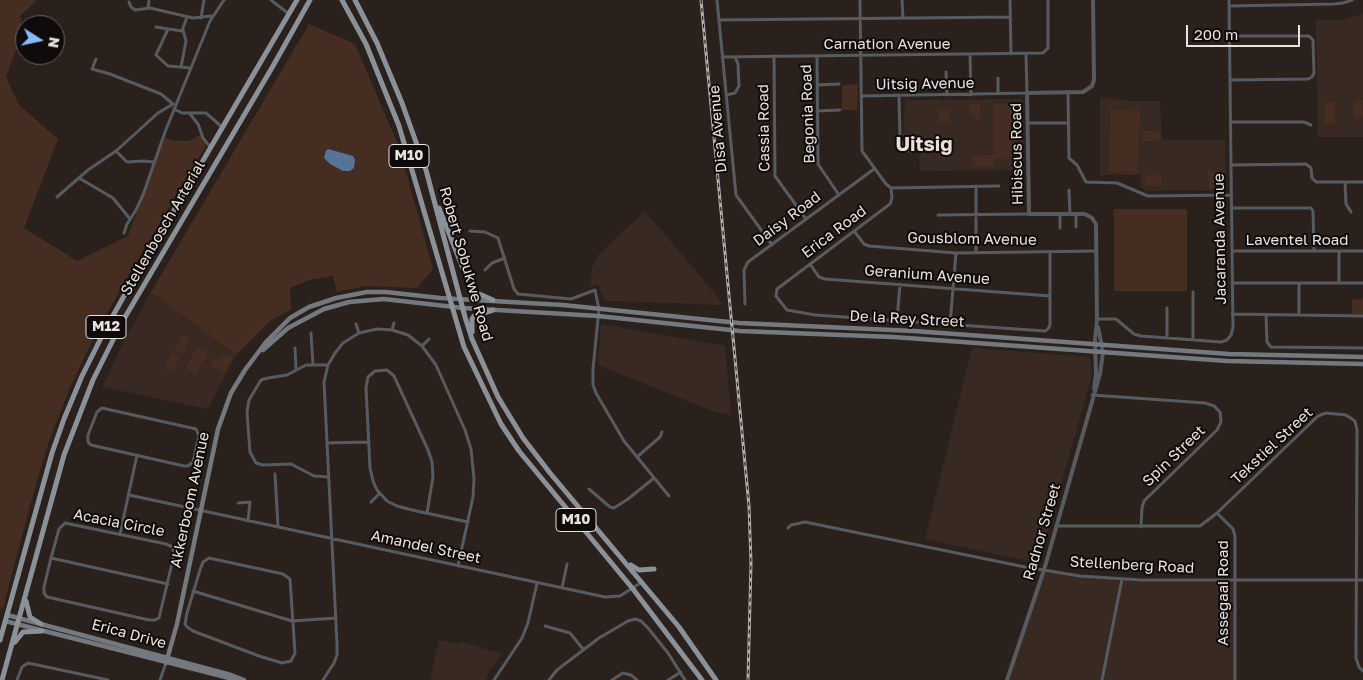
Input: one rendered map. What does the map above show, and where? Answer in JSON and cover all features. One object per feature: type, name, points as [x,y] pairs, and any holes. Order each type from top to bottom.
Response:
[{"type":"main road","name":"Stellenbosch Arterial","points":[[0,640],[52,453],[82,376],[129,287],[297,0]]},
{"type":"main road","name":"Stellenbosch Arterial","points":[[2,680],[64,456],[93,380],[138,296],[310,0]]},
{"type":"main road","name":"Robert Sobukwe Road","points":[[342,0],[366,44],[399,126],[451,298],[464,348],[488,400],[514,444],[633,589],[702,680]]},
{"type":"main road","name":"Robert Sobukwe Road","points":[[355,0],[390,72],[430,184],[472,339],[498,397],[515,427],[679,627],[716,680]]},
{"type":"main road","points":[[430,184],[470,286],[477,293],[493,300]]},
{"type":"main road","name":"Akkerboom Avenue","points":[[167,660],[177,624],[218,429],[226,403],[236,384],[266,342],[290,318],[321,302],[350,295],[372,292],[451,298]]},
{"type":"main road","name":"De la Rey Street","points":[[451,298],[599,309],[739,324],[906,331],[1229,354],[1363,357]]},
{"type":"main road","name":"Akkerboom Avenue","points":[[256,356],[280,334],[298,322],[324,309],[340,304],[384,300],[453,308]]},
{"type":"main road","name":"De la Rey Street","points":[[453,308],[598,316],[740,331],[894,337],[1227,361],[1363,364]]},
{"type":"main road","points":[[472,339],[473,317],[476,314],[493,310]]},
{"type":"main road","points":[[624,560],[637,569],[654,569]]},
{"type":"main road","points":[[26,595],[26,605],[30,617],[41,624]]},
{"type":"main road","name":"Erica Drive","points":[[6,618],[42,631],[231,674],[244,680]]},
{"type":"main road","name":"Erica Drive","points":[[18,622],[41,624],[237,680]]},
{"type":"main road","points":[[10,651],[22,633],[42,631]]},
{"type":"street","points":[[148,8],[149,0]]},
{"type":"street","points":[[201,18],[204,0]]},
{"type":"street","points":[[124,233],[140,200],[174,107],[212,16],[224,0]]},
{"type":"street","points":[[271,0],[289,14]]},
{"type":"street","name":"Disa Avenue","points":[[717,0],[736,195],[772,245]]},
{"type":"street","points":[[860,0],[861,96]]},
{"type":"street","points":[[902,0],[903,18]]},
{"type":"street","points":[[1010,0],[1010,54]]},
{"type":"street","name":"Carnation Avenue","points":[[722,57],[1043,54],[1048,48],[1048,0]]},
{"type":"street","name":"Uitsig Avenue","points":[[891,188],[874,169],[862,151],[861,96],[1083,92],[1089,89],[1094,80],[1093,0]]},
{"type":"street","name":"Jacaranda Avenue","points":[[1097,320],[1116,319],[1137,336],[1221,342],[1227,340],[1232,333],[1229,0]]},
{"type":"street","points":[[1229,6],[1289,2],[1343,4],[1352,0]]},
{"type":"street","points":[[129,2],[135,10],[148,8],[187,17],[201,18],[212,16]]},
{"type":"street","points":[[181,67],[186,41],[184,30],[187,17]]},
{"type":"street","points":[[719,20],[1010,17]]},
{"type":"street","points":[[156,27],[184,30]]},
{"type":"street","points":[[168,29],[156,55],[168,66],[191,68]]},
{"type":"street","points":[[1230,36],[1309,36],[1313,40],[1314,73],[1308,79],[1230,80]]},
{"type":"street","points":[[970,54],[970,95]]},
{"type":"street","points":[[1026,54],[1027,94]]},
{"type":"street","name":"Cassia Road","points":[[774,56],[775,177],[806,219]]},
{"type":"street","name":"Begonia Road","points":[[817,56],[818,164],[839,195]]},
{"type":"street","points":[[726,95],[735,93],[739,86],[739,66],[735,57]]},
{"type":"street","points":[[96,59],[92,69],[161,94],[182,113],[206,113],[223,128]]},
{"type":"street","points":[[946,72],[946,95]]},
{"type":"street","points":[[998,78],[998,95]]},
{"type":"street","points":[[817,84],[839,84]]},
{"type":"street","points":[[1068,92],[1068,158],[1077,165],[1086,182],[1116,183],[1148,196],[1231,195]]},
{"type":"street","name":"Hibiscus Road","points":[[1027,94],[1030,214]]},
{"type":"street","points":[[899,96],[900,139],[904,146],[912,152]]},
{"type":"street","points":[[57,198],[79,178],[116,151],[158,113],[174,107]]},
{"type":"street","points":[[817,110],[840,110]]},
{"type":"street","points":[[190,113],[196,119],[203,138],[211,148]]},
{"type":"street","points":[[1230,122],[1304,122],[1311,125]]},
{"type":"street","points":[[1028,123],[1068,123]]},
{"type":"street","points":[[116,151],[127,162],[153,162]]},
{"type":"street","points":[[1231,165],[1304,164],[1310,167],[1312,178],[1316,182],[1363,182]]},
{"type":"street","name":"Daisy Road","points":[[745,304],[744,279],[746,265],[874,169]]},
{"type":"street","points":[[79,178],[113,198],[130,219]]},
{"type":"street","points":[[1345,182],[1346,204],[1350,212]]},
{"type":"street","points":[[976,186],[976,252]]},
{"type":"street","points":[[891,188],[998,186]]},
{"type":"street","name":"Erica Road","points":[[891,188],[892,198],[890,204],[777,289],[776,296],[785,309],[791,312],[897,320]]},
{"type":"street","points":[[1069,190],[1070,214]]},
{"type":"street","points":[[1231,208],[1311,208],[1313,211],[1314,251]]},
{"type":"street","points":[[938,215],[1076,214],[1087,215],[1094,220],[1096,228],[1097,320],[1095,345]]},
{"type":"street","points":[[1076,214],[1076,227]]},
{"type":"street","points":[[1060,215],[1060,228]]},
{"type":"street","name":"Gousblom Avenue","points":[[854,231],[867,246],[956,253],[1096,251]]},
{"type":"street","points":[[470,232],[485,232],[498,238],[514,289],[518,294],[570,298],[596,290],[599,309],[593,385],[603,407],[618,432],[669,496]]},
{"type":"street","name":"Laventel Road","points":[[1232,251],[1363,251]]},
{"type":"street","points":[[1339,251],[1339,283]]},
{"type":"street","points":[[900,284],[897,320],[1046,330],[1050,325],[1050,252]]},
{"type":"street","points":[[950,324],[956,253]]},
{"type":"street","points":[[485,270],[492,263],[505,258]]},
{"type":"street","name":"Geranium Avenue","points":[[810,264],[818,275],[823,278],[1050,296]]},
{"type":"street","points":[[1232,283],[1363,284]]},
{"type":"street","points":[[1299,283],[1299,315]]},
{"type":"street","points":[[1192,292],[1193,340]]},
{"type":"street","points":[[1167,308],[1168,338]]},
{"type":"street","points":[[1232,314],[1363,316]]},
{"type":"street","points":[[1266,315],[1267,342],[1271,347],[1363,348]]},
{"type":"street","points":[[1097,320],[1102,345]]},
{"type":"street","points":[[392,330],[394,323]]},
{"type":"street","points":[[356,324],[359,333]]},
{"type":"street","points":[[323,680],[337,654],[324,382],[328,365],[340,347],[359,333],[377,329],[392,330],[408,335],[422,346],[436,366],[465,430],[471,449],[474,480],[473,497],[458,566]]},
{"type":"street","points":[[311,333],[313,365]]},
{"type":"street","points":[[422,346],[429,339]]},
{"type":"street","name":"Radnor Street","points":[[1094,389],[1096,374],[1095,345]]},
{"type":"street","name":"Radnor Street","points":[[1007,680],[1044,570],[1102,365],[1102,345]]},
{"type":"street","points":[[294,348],[296,370]]},
{"type":"street","points":[[328,365],[301,366],[283,376],[265,378],[258,384],[247,410],[250,452],[256,463],[263,465],[291,464],[314,476],[329,477]]},
{"type":"street","points":[[428,514],[433,485],[432,462],[425,442],[397,381],[386,370],[375,371],[366,381],[371,476],[380,494],[387,501],[397,506],[428,514],[468,522]]},
{"type":"street","name":"Spin Street","points":[[1092,395],[1205,403],[1214,406],[1220,412],[1221,422],[1217,430],[1144,501],[1141,527]]},
{"type":"street","points":[[102,408],[118,411],[193,428],[198,431],[199,438],[194,459],[188,466],[137,456],[89,444],[88,436],[98,410],[102,408]]},
{"type":"street","name":"Tekstiel Street","points":[[1056,526],[1197,527],[1205,524],[1318,416],[1326,413],[1346,415],[1355,422],[1357,430],[1357,580]]},
{"type":"street","points":[[637,458],[660,437],[662,432]]},
{"type":"street","points":[[327,443],[369,442]]},
{"type":"street","points":[[120,534],[137,456]]},
{"type":"street","points":[[275,474],[278,527]]},
{"type":"street","points":[[590,488],[612,508],[628,499],[654,478]]},
{"type":"street","points":[[371,502],[380,494]]},
{"type":"street","name":"Amandel Street","points":[[128,495],[610,598],[620,596],[642,582]]},
{"type":"street","points":[[238,503],[250,502],[248,521]]},
{"type":"street","name":"Assegaai Road","points":[[1217,513],[1231,527],[1235,534],[1235,680]]},
{"type":"street","name":"Stellenberg Road","points":[[788,528],[791,525],[805,522],[1080,576],[1122,579],[1363,580]]},
{"type":"street","name":"Acacia Circle","points":[[65,523],[169,544],[173,547],[174,555],[161,614],[155,620],[49,598],[44,593],[51,558],[59,529],[65,523]]},
{"type":"street","points":[[51,558],[168,584]]},
{"type":"street","points":[[209,558],[283,574],[290,579],[291,584],[294,656],[288,662],[276,661],[190,629],[185,620],[193,591],[201,566],[204,560],[209,558]]},
{"type":"street","points":[[562,588],[567,564]]},
{"type":"street","points":[[1102,680],[1122,579]]},
{"type":"street","points":[[1357,580],[1356,658],[1359,667],[1363,671]]},
{"type":"street","points":[[494,680],[522,638],[528,623],[537,583]]},
{"type":"street","points":[[193,591],[292,621],[336,618]]},
{"type":"street","points":[[550,680],[558,670],[583,649],[628,621],[639,620],[644,623],[668,653],[686,680]]},
{"type":"street","points":[[544,626],[570,633],[583,649]]},
{"type":"street","points":[[160,680],[167,660]]},
{"type":"street","points":[[17,680],[22,667],[28,663],[108,680]]},
{"type":"street","points":[[668,680],[681,672]]},
{"type":"street","points":[[612,680],[623,673],[632,674],[637,680]]},
{"type":"shaded area","points":[[0,0],[37,0],[21,15],[15,15],[15,53],[6,77],[19,105],[58,139],[24,228],[77,261],[128,236],[165,137],[173,141],[189,141],[200,135],[206,146],[128,276],[95,335],[69,390],[49,441],[4,607],[0,610]]},
{"type":"shaded area","points":[[1363,13],[1363,137],[1318,137],[1316,20],[1344,20]]},
{"type":"shaded area","points":[[309,24],[355,44],[399,147],[433,269],[417,288],[365,286],[337,292],[333,276],[309,280],[290,288],[291,310],[270,321],[236,355],[151,292]]},
{"type":"shaded area","points":[[858,84],[857,110],[842,110],[842,85]]},
{"type":"shaded area","points":[[1100,97],[1128,101],[1160,101],[1162,140],[1225,140],[1226,190],[1146,191],[1141,186],[1140,175],[1100,175]]},
{"type":"shaded area","points":[[1020,99],[1023,101],[1024,170],[920,171],[919,147],[916,142],[903,138],[905,101],[907,100]]},
{"type":"shaded area","points":[[1354,100],[1362,100],[1363,117],[1354,118]]},
{"type":"shaded area","points":[[1325,102],[1335,102],[1335,123],[1325,123]]},
{"type":"shaded area","points":[[970,104],[980,104],[981,119],[971,119],[974,118],[974,114],[970,114]]},
{"type":"shaded area","points":[[994,104],[1017,104],[1018,159],[994,159],[994,166],[973,166],[973,156],[994,155]]},
{"type":"shaded area","points":[[939,110],[949,110],[949,122],[939,123]]},
{"type":"shaded area","points":[[1110,110],[1140,111],[1138,173],[1109,172]]},
{"type":"shaded area","points":[[1143,131],[1159,131],[1159,141],[1143,141]]},
{"type":"shaded area","points":[[1208,171],[1213,171],[1216,174],[1220,173],[1225,178],[1223,188],[1209,189]]},
{"type":"shaded area","points":[[1146,175],[1162,175],[1162,185],[1146,186]]},
{"type":"shaded area","points":[[1114,209],[1187,209],[1187,291],[1114,291]]},
{"type":"shaded area","points":[[645,211],[718,297],[722,305],[604,301],[598,284],[590,286],[592,268],[598,255]]},
{"type":"shaded area","points":[[151,292],[236,355],[208,409],[102,387],[125,339]]},
{"type":"shaded area","points":[[1363,297],[1363,314],[1352,314],[1352,299],[1361,300]]},
{"type":"shaded area","points":[[601,324],[725,346],[731,415],[715,412],[598,365]]},
{"type":"shaded area","points":[[182,335],[190,339],[181,355],[174,350]]},
{"type":"shaded area","points":[[197,347],[208,353],[196,374],[186,368]]},
{"type":"shaded area","points":[[972,348],[1090,357],[1092,375],[1040,558],[1034,562],[925,539]]},
{"type":"shaded area","points":[[172,353],[180,357],[172,372],[164,368]]},
{"type":"shaded area","points":[[222,354],[232,359],[224,373],[210,365],[214,357],[219,360]]},
{"type":"shaded area","points":[[1043,571],[1109,579],[1235,581],[1235,680],[1006,680]]},
{"type":"shaded area","points":[[439,640],[459,644],[460,641],[502,654],[489,671],[486,680],[430,680]]},
{"type":"water","points":[[328,149],[353,156],[355,160],[354,168],[350,171],[343,171],[330,164],[324,158]]},
{"type":"railway","points":[[701,0],[749,506],[751,563],[748,680]]},
{"type":"district","name":"Uitsig","points":[[924,145]]}]
